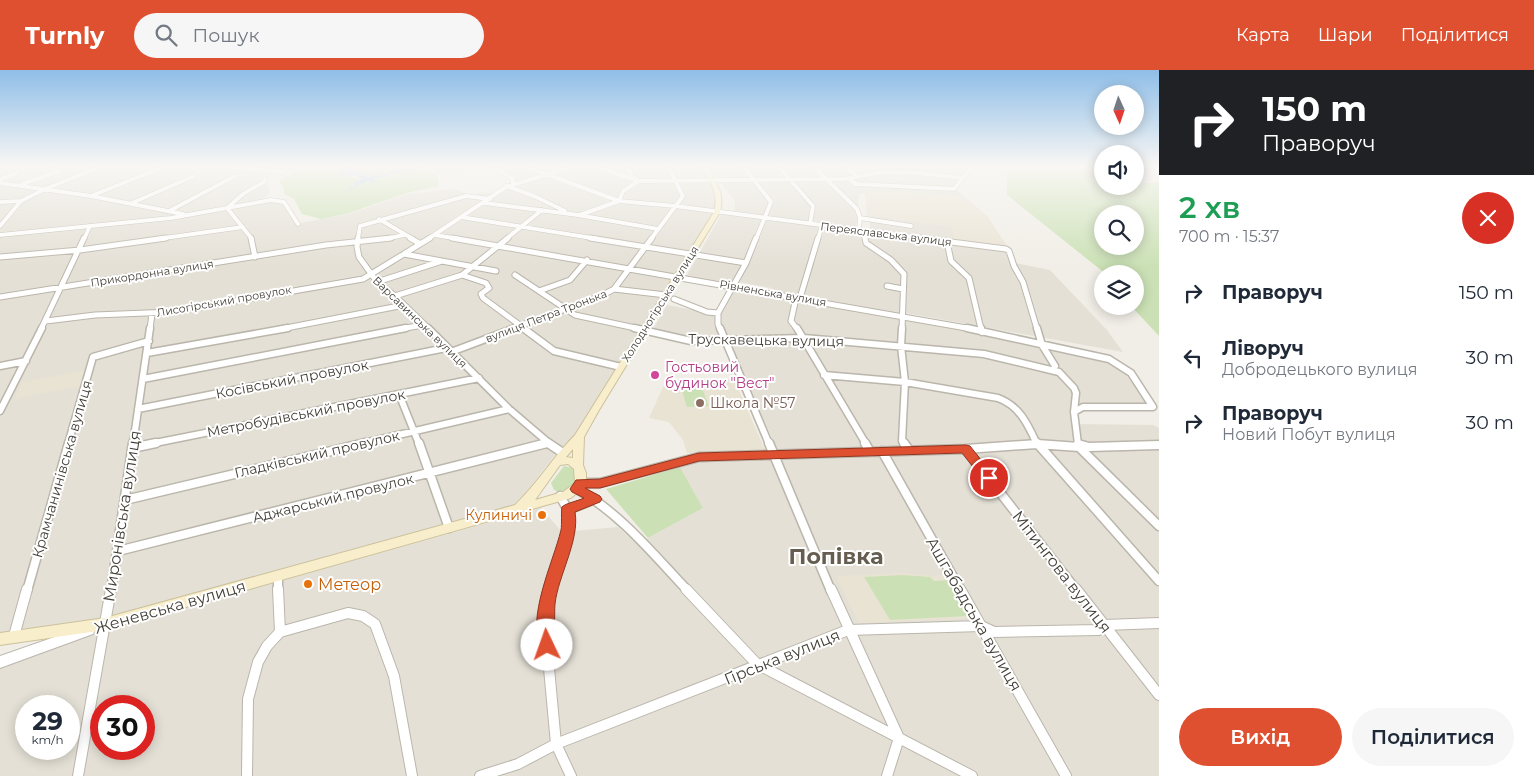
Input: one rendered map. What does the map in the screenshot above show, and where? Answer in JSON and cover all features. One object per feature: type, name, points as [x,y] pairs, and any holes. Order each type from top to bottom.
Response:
[{"type":"main road","points":[[717,212],[720,200]]},
{"type":"main road","name":"Холодногірська вулиця","points":[[560,457],[579,437],[620,367],[717,212]]},
{"type":"main road","name":"Холодногірська вулиця","points":[[578,464],[579,437]]},
{"type":"main road","points":[[516,510],[532,496],[560,457],[578,464],[582,474],[578,486],[567,495],[560,496],[552,493],[547,487],[545,480]]},
{"type":"main road","name":"Женевська вулиця","points":[[105,624],[342,559],[560,496]]},
{"type":"main road","points":[[0,639],[105,624]]},
{"type":"street","points":[[0,202],[21,200]]},
{"type":"street","points":[[0,226],[21,200]]},
{"type":"street","points":[[114,200],[171,210],[185,215]]},
{"type":"street","points":[[131,203],[138,200]]},
{"type":"street","points":[[171,210],[190,200]]},
{"type":"street","points":[[228,209],[235,200]]},
{"type":"street","points":[[358,242],[360,226],[452,200]]},
{"type":"street","name":"Лисогірський провулок","points":[[46,321],[95,315],[172,312],[348,281],[370,275],[489,200]]},
{"type":"street","points":[[542,200],[578,215],[619,201]]},
{"type":"street","name":"вулиця Петра Тронька","points":[[448,350],[566,310],[614,289],[680,200]]},
{"type":"street","points":[[768,200],[770,202],[765,218],[746,263],[718,313],[718,324],[848,630],[898,738],[887,776]]},
{"type":"street","points":[[809,200],[814,206],[810,224]]},
{"type":"street","points":[[848,200],[857,209],[861,231],[866,243],[901,268],[904,274],[901,317],[904,382],[902,441],[909,450]]},
{"type":"street","points":[[0,234],[185,215],[228,209],[264,201],[283,201],[298,224]]},
{"type":"street","name":"Переяславська вулиця","points":[[619,201],[675,206],[861,231],[926,237],[1007,250],[1023,282],[1042,346]]},
{"type":"street","points":[[485,203],[578,215],[658,230]]},
{"type":"street","points":[[228,209],[252,239],[254,257]]},
{"type":"street","points":[[395,296],[462,276],[496,246],[542,210]]},
{"type":"street","points":[[461,217],[746,263]]},
{"type":"street","points":[[860,218],[911,224],[911,226]]},
{"type":"street","points":[[379,220],[419,243]]},
{"type":"street","points":[[822,225],[791,321],[804,338],[870,452]]},
{"type":"street","points":[[0,412],[46,321],[90,226]]},
{"type":"street","points":[[871,228],[892,233],[891,226],[886,226]]},
{"type":"street","points":[[0,258],[80,250],[243,227]]},
{"type":"street","name":"Прикордонна вулиця","points":[[0,297],[404,235]]},
{"type":"street","name":"Рівненська вулиця","points":[[435,235],[734,286],[982,332],[1109,359],[1123,364],[1133,372],[1153,406],[1083,407],[1074,412]]},
{"type":"street","points":[[949,240],[951,261],[969,278],[982,332]]},
{"type":"street","name":"Варсавинська вулиця","points":[[358,242],[358,253],[370,275],[395,296],[509,409],[548,443],[560,457]]},
{"type":"street","points":[[404,254],[496,271]]},
{"type":"street","points":[[539,291],[570,280],[587,260]]},
{"type":"street","points":[[377,282],[443,261]]},
{"type":"street","name":"Трускавецька вулиця","points":[[515,275],[566,310],[579,316],[691,341],[804,338],[984,354],[1057,368]]},
{"type":"street","points":[[462,276],[486,283],[489,288],[481,294],[483,298],[554,351],[620,367]]},
{"type":"street","points":[[887,286],[903,289]]},
{"type":"street","points":[[614,289],[666,295]]},
{"type":"street","points":[[674,299],[707,312],[718,313]]},
{"type":"street","points":[[147,353],[324,322],[404,305]]},
{"type":"street","name":"Миронівська вулиця","points":[[78,776],[118,551],[152,314]]},
{"type":"street","points":[[143,379],[423,325]]},
{"type":"street","name":"Крамчанинівська вулиця","points":[[14,636],[93,357],[149,341]]},
{"type":"street","points":[[1042,346],[1076,393],[1074,412],[1079,446],[1159,526]]},
{"type":"street","name":"Косівський провулок","points":[[138,410],[448,350]]},
{"type":"street","points":[[0,366],[26,361]]},
{"type":"street","points":[[824,375],[904,382],[1007,400],[1012,403],[1030,428],[1037,444],[1159,581]]},
{"type":"street","name":"Метробудівський провулок","points":[[132,448],[479,378]]},
{"type":"street","points":[[399,394],[431,474],[449,528]]},
{"type":"street","name":"Гладківський провулок","points":[[125,500],[509,409]]},
{"type":"street","name":"Аджарський провулок","points":[[118,551],[431,474],[548,443]]},
{"type":"street","points":[[578,486],[600,483],[699,457],[966,449],[1037,444],[1090,447],[1159,445]]},
{"type":"street","name":"Мітингова вулиця","points":[[966,449],[1159,695]]},
{"type":"street","name":"Ашгабадська вулиця","points":[[882,451],[1066,776]]},
{"type":"street","points":[[578,486],[619,518],[758,664],[972,776]]},
{"type":"street","points":[[560,496],[568,510],[570,520],[548,600],[545,625],[556,744],[571,776]]},
{"type":"street","points":[[568,510],[596,499]]},
{"type":"street","points":[[278,577],[280,632]]},
{"type":"street","points":[[247,776],[249,687],[258,662],[273,638],[280,632],[348,613],[363,616],[375,624],[394,676],[412,776]]},
{"type":"street","name":"Женевська вулиця","points":[[0,662],[105,624]]},
{"type":"street","name":"Гірська вулиця","points":[[480,776],[518,764],[556,744],[848,630],[981,626],[994,632],[1099,630],[1105,625],[1159,624]]},
{"type":"shaded area","points":[[0,200],[260,200],[252,203],[169,217],[0,234]]},
{"type":"shaded area","points":[[390,200],[717,200],[715,212],[576,435],[555,455],[516,505],[98,621],[0,634],[0,235],[169,218],[227,210],[264,201],[281,201],[296,224],[352,213]]},
{"type":"shaded area","points":[[858,200],[856,228],[734,211],[735,201]]},
{"type":"shaded area","points":[[866,200],[968,200],[988,217],[1009,249],[955,240],[951,226],[867,215]]},
{"type":"shaded area","points":[[722,213],[820,226],[797,297],[770,292],[771,288],[739,282],[733,282],[731,285],[686,277]]},
{"type":"shaded area","points":[[867,215],[952,226],[955,240],[870,229],[870,220],[867,219]]},
{"type":"shaded area","points":[[825,227],[862,231],[864,242],[890,260],[902,274],[900,316],[802,298]]},
{"type":"shaded area","points":[[865,232],[1005,250],[1009,262],[1050,270],[1107,330],[1123,352],[906,313],[906,270],[868,243]]},
{"type":"shaded area","points":[[736,288],[977,332],[1109,361],[1129,372],[1150,405],[1071,403],[1071,424],[1153,425],[1159,428],[1159,776],[0,776],[0,667],[115,627],[541,508],[562,532],[618,527],[637,544],[703,508],[680,467],[702,460],[780,456],[728,339],[695,339],[652,331],[667,305],[720,315]]},
{"type":"shaded area","points":[[86,370],[80,386],[14,399],[22,382]]},
{"type":"shaded area","name":"Школа №57","points":[[734,379],[765,450],[687,453],[683,440],[669,422],[649,418],[663,387],[679,381]]},
{"type":"shaded area","points":[[904,573],[932,576],[951,574],[973,618],[859,623],[836,576]]},
{"type":"green space","points":[[295,200],[387,200],[349,213],[321,219],[302,214]]},
{"type":"green space","points":[[1013,200],[1159,200],[1159,336],[1139,315],[1144,315],[1144,265],[1095,265]]},
{"type":"green space","points":[[700,383],[709,406],[687,407],[680,384]]},
{"type":"green space","points":[[564,466],[573,468],[576,481],[567,491],[561,492],[554,490],[551,483]]},
{"type":"green space","points":[[680,467],[703,508],[648,538],[606,489]]},
{"type":"green space","points":[[902,575],[930,577],[934,581],[950,580],[970,612],[969,616],[890,620],[864,577]]},
{"type":"place","name":"Гостьовий будинок \"Вест\"","points":[[655,375]]},
{"type":"place","name":"Школа №57","points":[[700,403]]},
{"type":"place","name":"Кулиничі","points":[[542,515]]},
{"type":"place","name":"Метеор","points":[[308,584]]},
{"type":"district","name":"Попівка","points":[[836,556]]},
{"type":"route","points":[[547,645],[545,625],[548,600],[567,534],[570,520],[568,510],[596,499],[576,489],[580,483],[600,483],[699,457],[966,449],[989,478]]}]
